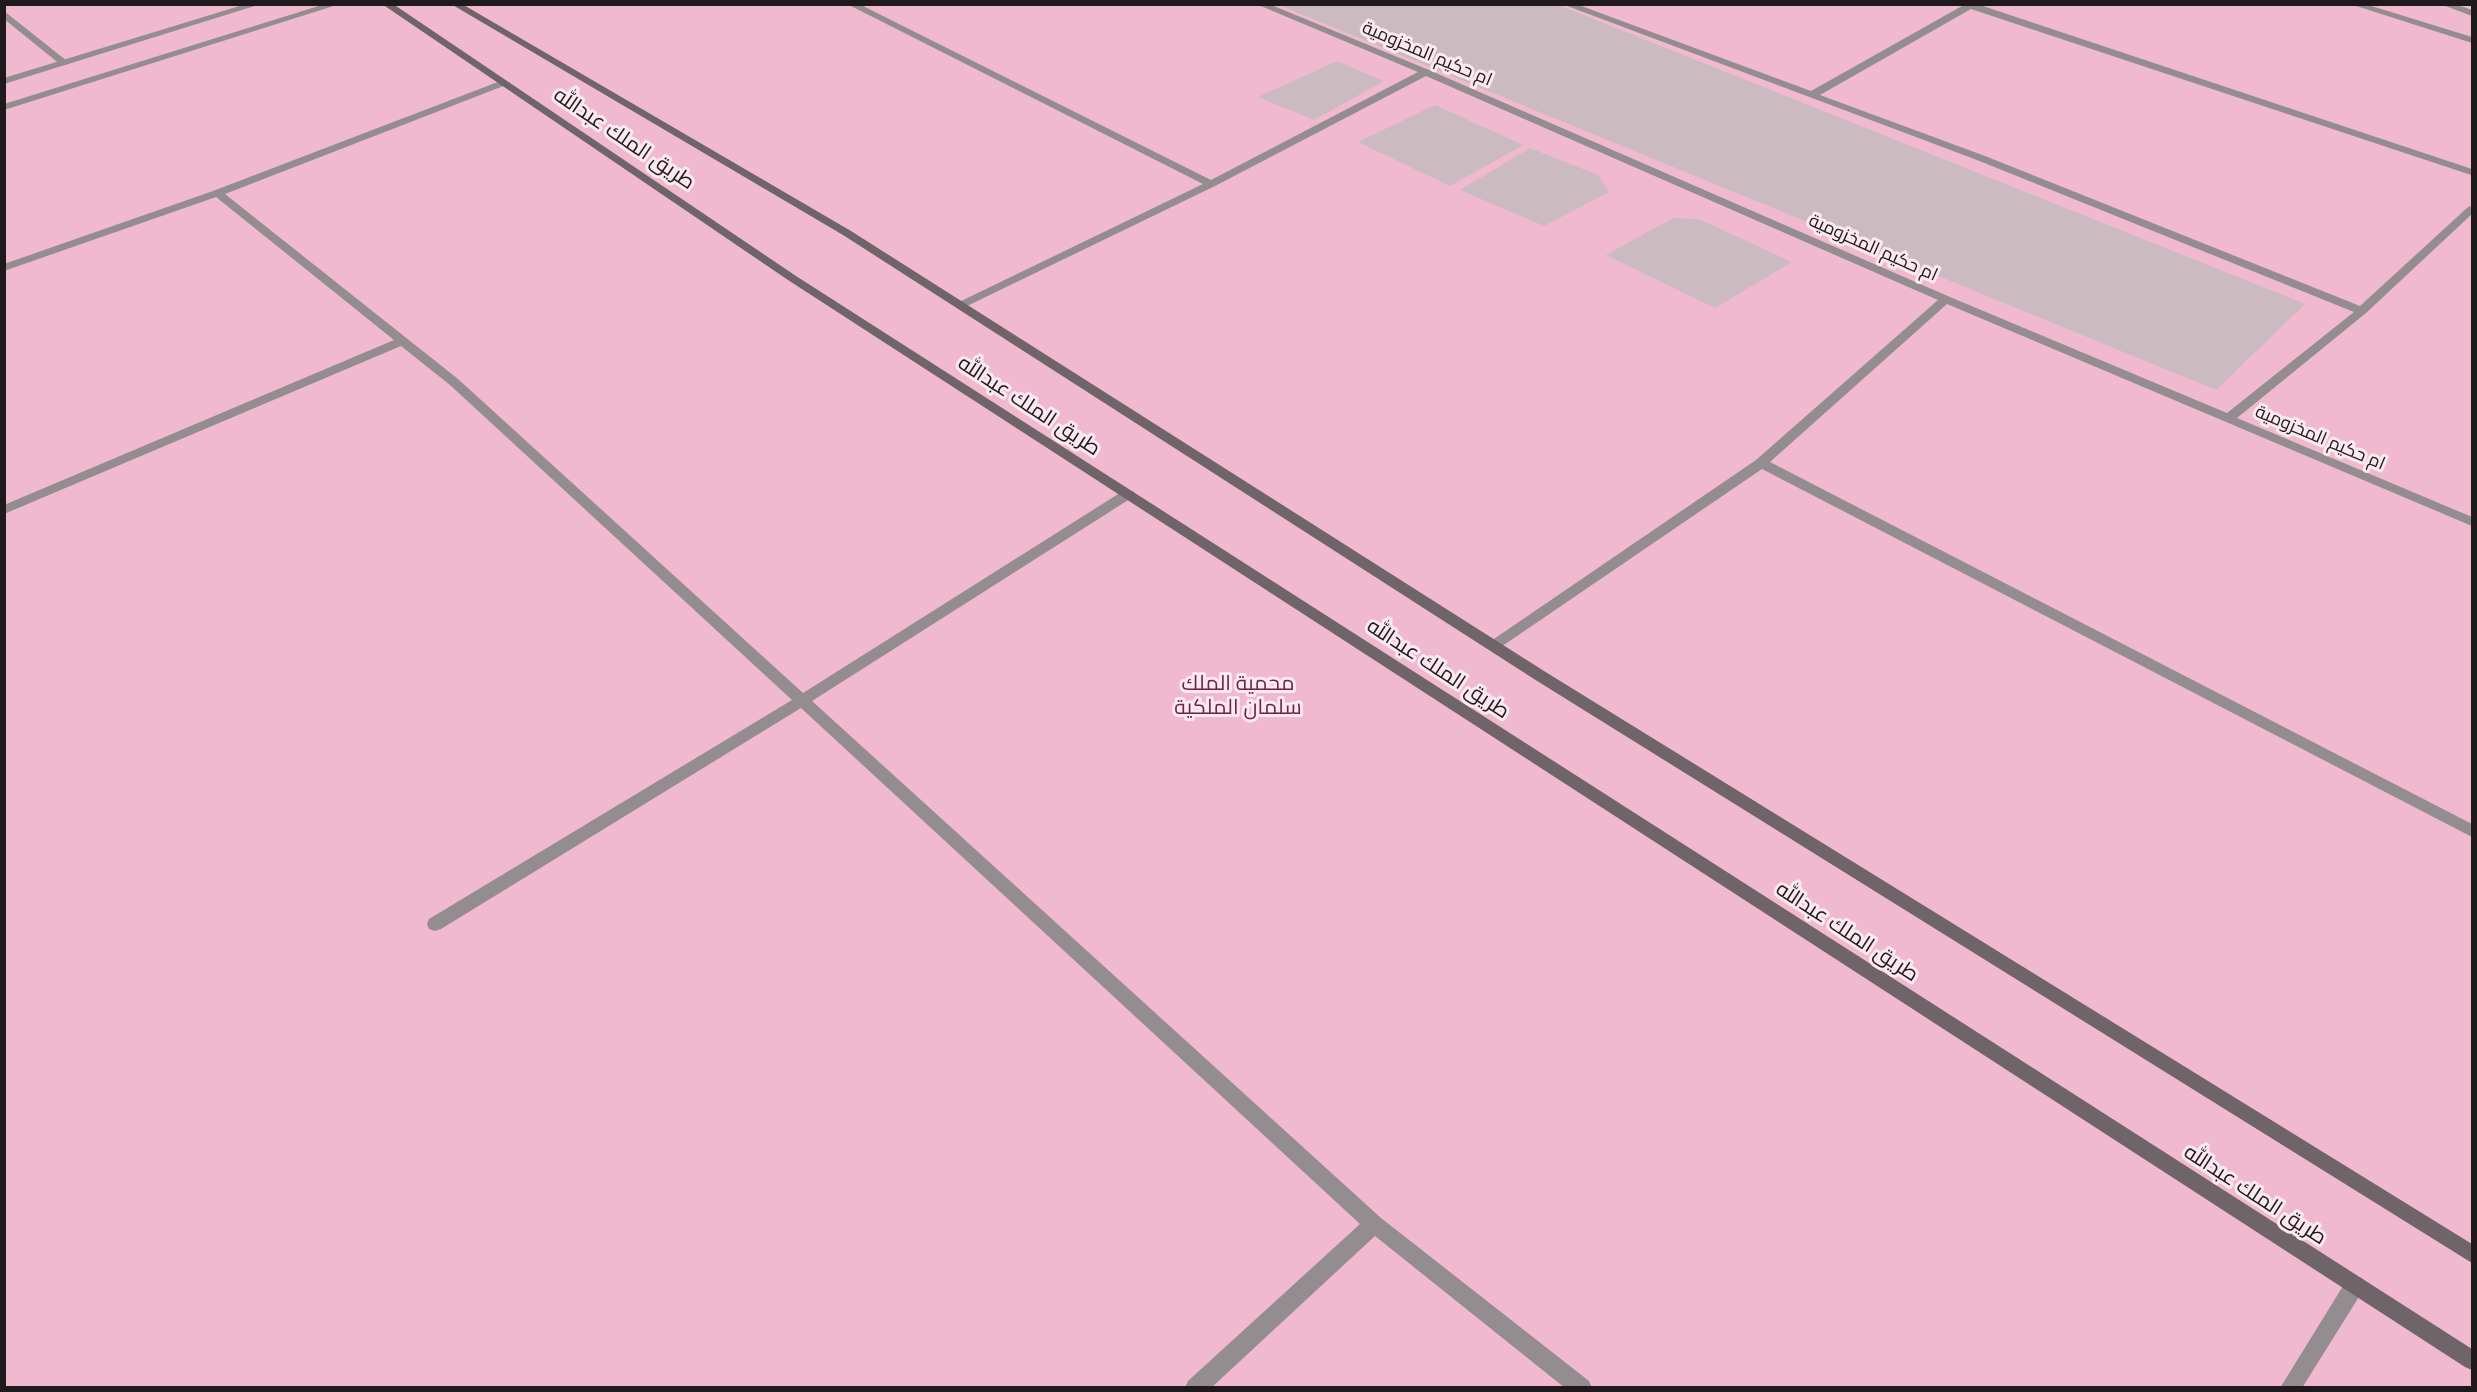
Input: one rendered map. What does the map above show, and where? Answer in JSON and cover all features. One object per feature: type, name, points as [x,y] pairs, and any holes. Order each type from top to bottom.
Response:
[{"type":"main road","name":"طريق الملك عبدالله","points":[[386,4],[792,278],[2472,1360]]},
{"type":"main road","name":"طريق الملك عبدالله","points":[[455,4],[847,233],[1493,646],[2472,1254]]},
{"type":"street","points":[[4,81],[257,4]]},
{"type":"street","points":[[4,107],[336,4]]},
{"type":"street","points":[[850,4],[1210,184]]},
{"type":"street","name":"ام حكيم المخزومية","points":[[1260,4],[1426,72],[1946,299],[2472,522]]},
{"type":"street","points":[[1566,4],[1981,158],[2362,311]]},
{"type":"street","points":[[2354,4],[2472,40]]},
{"type":"street","points":[[2444,4],[2472,13]]},
{"type":"street","points":[[1812,95],[1970,5],[2472,171]]},
{"type":"street","points":[[4,14],[64,63]]},
{"type":"street","points":[[961,305],[1210,184],[1426,72]]},
{"type":"street","points":[[4,268],[217,193],[503,83]]},
{"type":"street","points":[[217,193],[454,382],[1374,1224],[1582,1388]]},
{"type":"street","points":[[2228,419],[2362,311],[2472,209]]},
{"type":"street","points":[[1493,646],[1761,463],[1946,299]]},
{"type":"street","points":[[4,510],[403,341]]},
{"type":"street","points":[[1761,463],[2472,831]]},
{"type":"street","points":[[435,924],[801,700],[1128,494]]},
{"type":"street","points":[[1195,1388],[1374,1224]]},
{"type":"street","points":[[2290,1388],[2355,1285]]},
{"type":"green space","name":"محمية الملك سلمان الملكية","points":[[5,5],[2472,5],[2472,1387],[5,1387]]},
{"type":"building","points":[[1556,4],[2305,304],[2216,390],[1279,5]]},
{"type":"building","points":[[1337,61],[1384,81],[1314,120],[1258,97]]},
{"type":"building","points":[[1435,105],[1523,145],[1450,186],[1358,142]]},
{"type":"building","points":[[1530,148],[1598,175],[1609,192],[1544,226],[1460,190]]},
{"type":"building","points":[[1673,218],[1699,219],[1792,262],[1715,308],[1606,255]]}]
